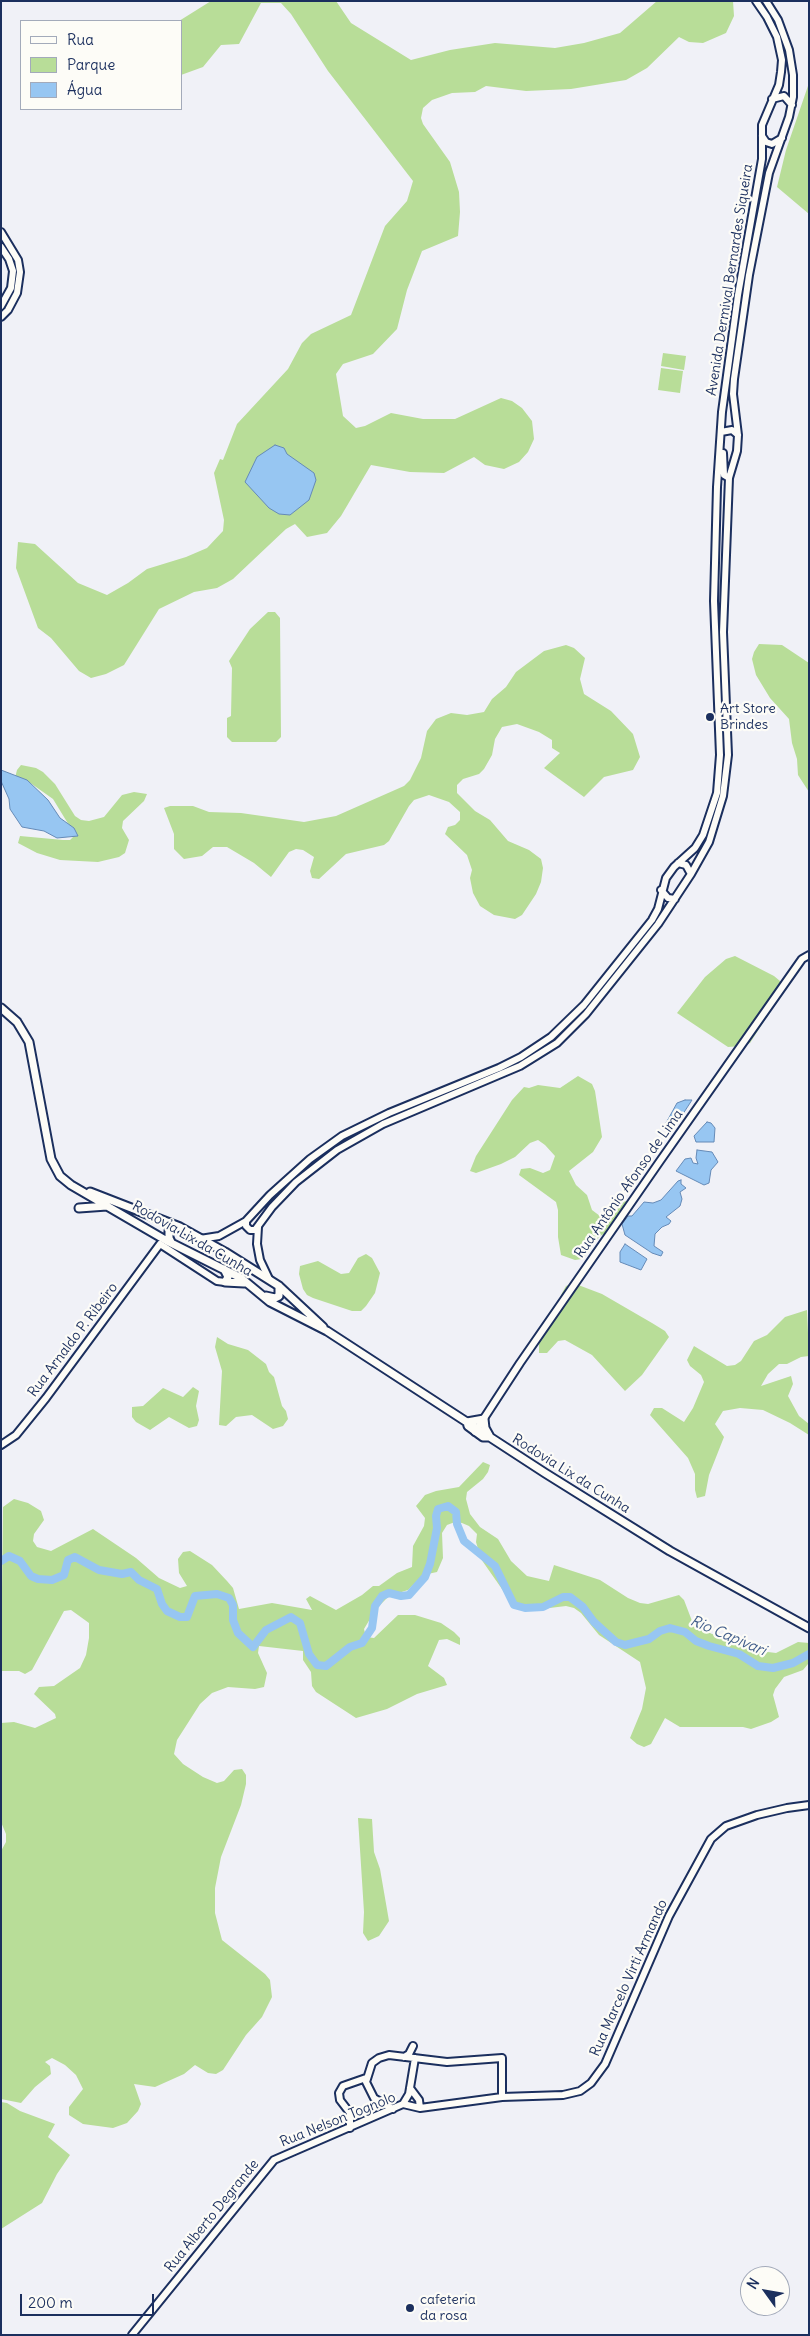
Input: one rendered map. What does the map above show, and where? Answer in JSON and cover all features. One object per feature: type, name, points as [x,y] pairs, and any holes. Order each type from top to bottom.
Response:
[{"type":"main road","name":"Avenida Dermival Bernardes Siqueira","points":[[200,1239],[218,1236],[246,1221],[289,1177],[342,1136],[389,1113],[499,1068],[521,1057],[552,1037],[584,1005],[652,920],[658,908],[666,878],[678,863],[695,848],[703,834],[717,793],[719,775],[720,739],[714,601],[719,447],[738,295],[762,159],[762,125],[780,78],[781,54],[777,37],[756,1]]},
{"type":"main road","name":"Avenida Dermival Bernardes Siqueira","points":[[258,1227],[279,1197],[312,1168],[337,1150],[383,1124],[514,1069],[557,1043],[586,1014],[675,899],[709,842],[717,820],[726,776],[728,755],[723,632],[729,478],[737,451],[738,435],[733,386],[747,289],[768,173],[792,105],[793,75],[789,50],[778,20],[766,1]]},
{"type":"main road","points":[[772,99],[784,96],[792,105]]},
{"type":"main road","points":[[762,136],[766,142],[772,144],[782,137]]},
{"type":"main road","points":[[1,232],[13,249],[18,260],[20,272],[17,294],[8,310],[1,317]]},
{"type":"main road","points":[[1,247],[9,259],[13,271],[11,288],[1,306]]},
{"type":"main road","points":[[721,432],[728,429],[738,435]]},
{"type":"main road","points":[[719,447],[723,453],[724,475],[729,478]]},
{"type":"main road","points":[[723,453],[729,455],[737,451]]},
{"type":"main road","points":[[678,863],[686,865],[691,874]]},
{"type":"main road","points":[[662,890],[668,898],[675,899]]},
{"type":"main road","name":"Rua Antônio Afonso de Lima","points":[[476,1430],[520,1363],[660,1161],[802,959],[809,955]]},
{"type":"main road","name":"Rodovia Lix da Cunha","points":[[1,1008],[18,1022],[29,1042],[51,1159],[60,1176],[71,1185],[172,1242],[223,1268],[284,1310],[327,1331],[467,1422],[468,1426],[476,1430],[483,1437],[490,1437],[670,1550],[809,1628]]},
{"type":"main road","name":"Rodovia Lix da Cunha","points":[[71,1185],[180,1226],[279,1286],[327,1331]]},
{"type":"main road","points":[[79,1208],[107,1206]]},
{"type":"main road","points":[[246,1221],[246,1226],[250,1230],[256,1230],[258,1227]]},
{"type":"main road","points":[[172,1242],[168,1238],[169,1231],[180,1226]]},
{"type":"main road","points":[[258,1227],[257,1244],[260,1260],[269,1279]]},
{"type":"main road","name":"Rua Arnaldo P. Ribeiro","points":[[1,1445],[16,1435],[46,1398],[160,1244],[217,1281],[225,1282]]},
{"type":"main road","points":[[223,1268],[228,1277],[225,1282]]},
{"type":"main road","points":[[225,1282],[247,1283]]},
{"type":"main road","points":[[260,1295],[275,1298],[279,1296],[279,1286]]},
{"type":"main road","points":[[467,1422],[484,1419],[485,1428],[490,1437]]},
{"type":"main road","name":"Rua Marcelo Virti Armando","points":[[441,2104],[502,2097],[574,2093],[592,2083],[605,2064],[669,1916],[711,1839],[726,1826],[757,1815],[809,1805]]},
{"type":"main road","points":[[403,2058],[410,2054],[413,2046]]},
{"type":"main road","points":[[393,2109],[374,2098],[367,2087],[366,2078],[375,2060],[389,2055],[448,2062],[502,2058],[502,2097]]},
{"type":"main road","points":[[403,2058],[414,2068]]},
{"type":"main road","points":[[403,2104],[410,2088],[415,2058]]},
{"type":"main road","points":[[350,2128],[350,2113],[340,2100],[339,2093],[342,2086],[366,2078]]},
{"type":"main road","points":[[410,2088],[419,2100],[420,2108]]},
{"type":"main road","name":"Rua Nelson Tognolo","points":[[274,2160],[403,2104],[420,2108],[441,2104]]},
{"type":"main road","name":"Rua Alberto Degrande","points":[[132,2335],[274,2160]]},
{"type":"green space","points":[[211,1],[336,1],[351,23],[411,60],[450,50],[495,43],[555,48],[584,43],[620,33],[657,1],[733,1],[734,16],[726,33],[703,43],[689,42],[679,37],[647,68],[626,80],[571,89],[526,91],[486,86],[475,92],[452,93],[432,100],[423,108],[421,118],[423,124],[450,162],[459,192],[458,236],[422,251],[407,290],[397,329],[373,354],[343,364],[336,374],[343,416],[356,428],[365,426],[391,413],[423,419],[455,419],[501,398],[512,401],[522,408],[532,421],[534,439],[528,452],[519,462],[504,469],[485,465],[474,457],[444,473],[410,472],[371,465],[341,516],[327,533],[307,537],[295,524],[286,529],[233,579],[217,588],[194,592],[159,609],[124,665],[106,674],[91,678],[79,671],[51,638],[38,628],[16,568],[18,542],[35,544],[78,583],[107,595],[147,569],[186,557],[207,548],[223,531],[224,520],[214,473],[220,459],[223,460],[237,424],[288,369],[302,343],[311,334],[351,315],[385,226],[407,201],[413,181],[328,71],[291,14],[281,3],[261,3],[239,44],[221,45],[203,67],[182,75],[181,20]]},
{"type":"green space","points":[[809,83],[809,214],[777,187],[786,150]]},
{"type":"green space","points":[[663,353],[686,356],[684,370],[661,366]]},
{"type":"green space","points":[[661,368],[683,371],[680,393],[658,390]]},
{"type":"green space","points":[[268,612],[275,612],[280,618],[281,737],[276,742],[232,742],[227,737],[227,718],[231,716],[232,668],[229,661],[250,629]]},
{"type":"green space","points":[[759,644],[782,645],[809,663],[809,792],[798,775],[797,759],[792,743],[789,719],[770,698],[756,675],[752,659]]},
{"type":"green space","points":[[566,645],[574,648],[585,658],[580,679],[584,694],[611,711],[633,734],[640,757],[633,770],[604,777],[584,797],[544,768],[560,753],[552,748],[552,740],[539,732],[517,724],[502,727],[495,739],[492,755],[484,769],[479,774],[463,779],[457,785],[457,793],[475,811],[490,820],[508,841],[529,850],[541,859],[543,868],[541,882],[536,894],[522,915],[515,919],[494,915],[480,906],[473,893],[470,878],[472,870],[467,855],[445,834],[448,827],[455,825],[460,820],[460,812],[449,802],[429,795],[414,800],[389,841],[384,845],[346,854],[319,879],[312,878],[310,871],[314,857],[303,850],[296,849],[289,852],[271,877],[254,863],[227,847],[213,847],[202,856],[184,859],[174,849],[174,834],[164,808],[170,806],[193,806],[209,812],[241,813],[304,822],[336,816],[404,786],[410,780],[421,758],[427,731],[436,719],[451,713],[467,715],[484,712],[492,699],[506,687],[516,672],[544,651]]},
{"type":"green space","points":[[21,765],[36,768],[43,772],[55,784],[75,816],[81,820],[89,821],[104,817],[122,795],[134,792],[147,794],[144,801],[123,821],[122,828],[129,840],[125,853],[119,857],[98,862],[60,860],[37,853],[18,843],[20,836],[70,840],[75,835],[53,799],[29,782],[15,778],[17,770]]},
{"type":"green space","points":[[735,956],[774,976],[780,981],[780,989],[768,1015],[750,1043],[743,1046],[728,1047],[677,1013],[705,977],[726,959]]},
{"type":"green space","points":[[578,1076],[592,1084],[595,1091],[602,1137],[593,1152],[569,1171],[576,1185],[587,1195],[592,1210],[604,1219],[625,1201],[631,1203],[621,1225],[600,1236],[582,1259],[575,1260],[561,1255],[556,1202],[519,1175],[521,1169],[530,1168],[543,1173],[550,1170],[555,1156],[545,1145],[538,1140],[530,1143],[515,1157],[501,1164],[476,1173],[470,1171],[476,1156],[512,1100],[524,1087],[529,1088],[538,1085],[560,1088]]},
{"type":"green space","points":[[366,1254],[372,1258],[380,1273],[375,1293],[361,1311],[352,1311],[313,1298],[307,1295],[303,1289],[299,1274],[300,1266],[318,1261],[341,1274],[349,1273],[358,1258]]},
{"type":"green space","points":[[573,1283],[602,1294],[665,1331],[669,1337],[642,1375],[625,1391],[592,1355],[565,1340],[558,1341],[547,1353],[539,1353],[539,1341],[549,1325],[562,1293],[566,1286]]},
{"type":"green space","points":[[807,1310],[809,1356],[801,1357],[787,1364],[779,1364],[768,1374],[761,1386],[791,1376],[793,1384],[788,1396],[799,1416],[809,1424],[809,1435],[763,1410],[740,1408],[723,1411],[715,1424],[724,1437],[709,1475],[705,1496],[697,1498],[695,1474],[688,1458],[650,1415],[654,1408],[662,1408],[684,1422],[693,1408],[704,1382],[701,1375],[690,1366],[687,1360],[694,1346],[727,1366],[735,1365],[741,1361],[754,1341],[767,1335],[785,1317]]},
{"type":"green space","points":[[217,1337],[228,1344],[248,1350],[266,1364],[269,1372],[274,1377],[282,1406],[286,1411],[288,1419],[283,1426],[273,1429],[252,1415],[236,1417],[226,1426],[219,1425],[222,1371],[215,1347]]},
{"type":"green space","points":[[193,1387],[199,1391],[196,1406],[199,1420],[197,1426],[189,1428],[169,1417],[150,1430],[136,1422],[132,1417],[132,1407],[143,1406],[163,1388],[183,1397]]},
{"type":"green space","points":[[483,1462],[490,1465],[488,1472],[483,1479],[467,1492],[466,1499],[470,1514],[480,1527],[498,1539],[511,1561],[527,1576],[549,1581],[554,1565],[600,1580],[628,1598],[640,1603],[648,1604],[679,1595],[684,1600],[692,1621],[698,1627],[760,1651],[776,1653],[798,1642],[809,1643],[808,1664],[803,1670],[784,1677],[775,1689],[773,1695],[779,1717],[751,1729],[743,1727],[680,1727],[665,1718],[651,1744],[644,1747],[637,1744],[630,1738],[642,1709],[646,1688],[640,1662],[599,1635],[581,1613],[574,1608],[566,1606],[525,1611],[511,1602],[481,1559],[476,1542],[477,1534],[469,1526],[462,1523],[455,1522],[447,1525],[442,1533],[443,1558],[437,1572],[423,1575],[408,1590],[389,1596],[376,1609],[364,1629],[366,1637],[374,1638],[398,1615],[415,1615],[441,1623],[460,1638],[460,1645],[447,1639],[439,1640],[428,1666],[444,1678],[447,1685],[417,1694],[387,1709],[356,1718],[316,1692],[312,1686],[311,1672],[303,1660],[303,1651],[259,1646],[258,1653],[267,1673],[264,1687],[255,1689],[228,1687],[212,1693],[200,1704],[177,1740],[174,1754],[183,1764],[203,1777],[217,1783],[224,1781],[234,1770],[242,1769],[246,1775],[241,1805],[221,1857],[215,1888],[215,1913],[222,1940],[265,1974],[270,1980],[272,1997],[262,2017],[246,2035],[223,2070],[216,2074],[208,2073],[195,2065],[184,2074],[155,2087],[134,2084],[141,2104],[138,2111],[127,2123],[113,2128],[83,2124],[69,2115],[69,2107],[83,2089],[76,2075],[65,2065],[52,2058],[45,2062],[50,2066],[51,2074],[35,2087],[21,2103],[1,2099],[1,1851],[6,1842],[6,1834],[1,1822],[1,1723],[14,1722],[35,1728],[56,1718],[55,1714],[34,1694],[39,1687],[54,1686],[80,1668],[86,1655],[89,1638],[89,1623],[71,1610],[64,1611],[32,1670],[25,1674],[19,1671],[1,1671],[3,1507],[14,1499],[28,1503],[41,1511],[44,1520],[34,1534],[33,1541],[37,1547],[51,1551],[93,1529],[136,1558],[159,1578],[180,1588],[187,1586],[179,1573],[178,1559],[183,1552],[190,1551],[212,1565],[233,1588],[239,1609],[272,1603],[312,1610],[306,1599],[310,1596],[336,1610],[362,1595],[373,1586],[379,1586],[397,1573],[412,1567],[413,1546],[424,1526],[425,1518],[416,1506],[425,1495],[459,1487]]},
{"type":"green space","points":[[358,1818],[372,1819],[374,1852],[380,1869],[389,1921],[379,1936],[368,1941],[363,1933],[364,1912]]},
{"type":"green space","points":[[1,2102],[55,2124],[48,2137],[70,2155],[57,2174],[42,2203],[1,2229]]},
{"type":"water","points":[[275,445],[284,448],[287,454],[314,473],[316,480],[309,500],[290,515],[279,514],[269,508],[245,482],[257,457]]},
{"type":"water","points":[[1,770],[27,780],[48,800],[60,818],[74,828],[78,836],[57,838],[44,831],[22,827],[10,809],[9,799],[1,781]]},
{"type":"water","points":[[692,1100],[679,1120],[666,1123],[677,1103]]},
{"type":"water","points":[[707,1122],[711,1123],[715,1128],[714,1142],[696,1142],[694,1136]]},
{"type":"water","points":[[697,1150],[712,1152],[718,1162],[711,1170],[709,1183],[704,1185],[676,1171],[685,1159],[691,1158],[693,1163],[698,1164],[696,1158]]},
{"type":"water","points":[[681,1180],[681,1184],[686,1188],[680,1192],[682,1199],[680,1206],[666,1217],[671,1221],[669,1224],[662,1227],[655,1234],[654,1246],[663,1252],[661,1256],[652,1253],[625,1235],[622,1224],[644,1202],[653,1203],[661,1200]]},
{"type":"water","points":[[625,1244],[647,1259],[641,1270],[620,1262],[620,1252]]},
{"type":"waterway","name":"Rio Capivari","points":[[1,1561],[9,1556],[20,1561],[31,1576],[38,1579],[52,1580],[64,1575],[68,1560],[75,1557],[99,1570],[122,1574],[131,1572],[139,1580],[157,1589],[162,1604],[167,1611],[180,1617],[187,1617],[195,1596],[217,1594],[229,1598],[233,1605],[233,1620],[238,1633],[253,1647],[266,1630],[291,1617],[300,1623],[309,1654],[317,1665],[326,1666],[350,1647],[362,1643],[372,1628],[375,1606],[382,1596],[389,1593],[401,1596],[409,1595],[425,1577],[430,1564],[437,1528],[436,1516],[438,1509],[448,1506],[456,1512],[457,1524],[464,1541],[495,1566],[514,1605],[525,1608],[543,1607],[563,1597],[570,1597],[583,1607],[594,1622],[616,1642],[625,1645],[649,1639],[660,1631],[670,1628],[685,1632],[696,1641],[709,1646],[739,1654],[758,1666],[773,1668],[793,1663],[809,1654]]},
{"type":"place","name":"Art Store Brindes","points":[[710,717]]},
{"type":"place","name":"cafeteria da rosa","points":[[410,2308]]}]
